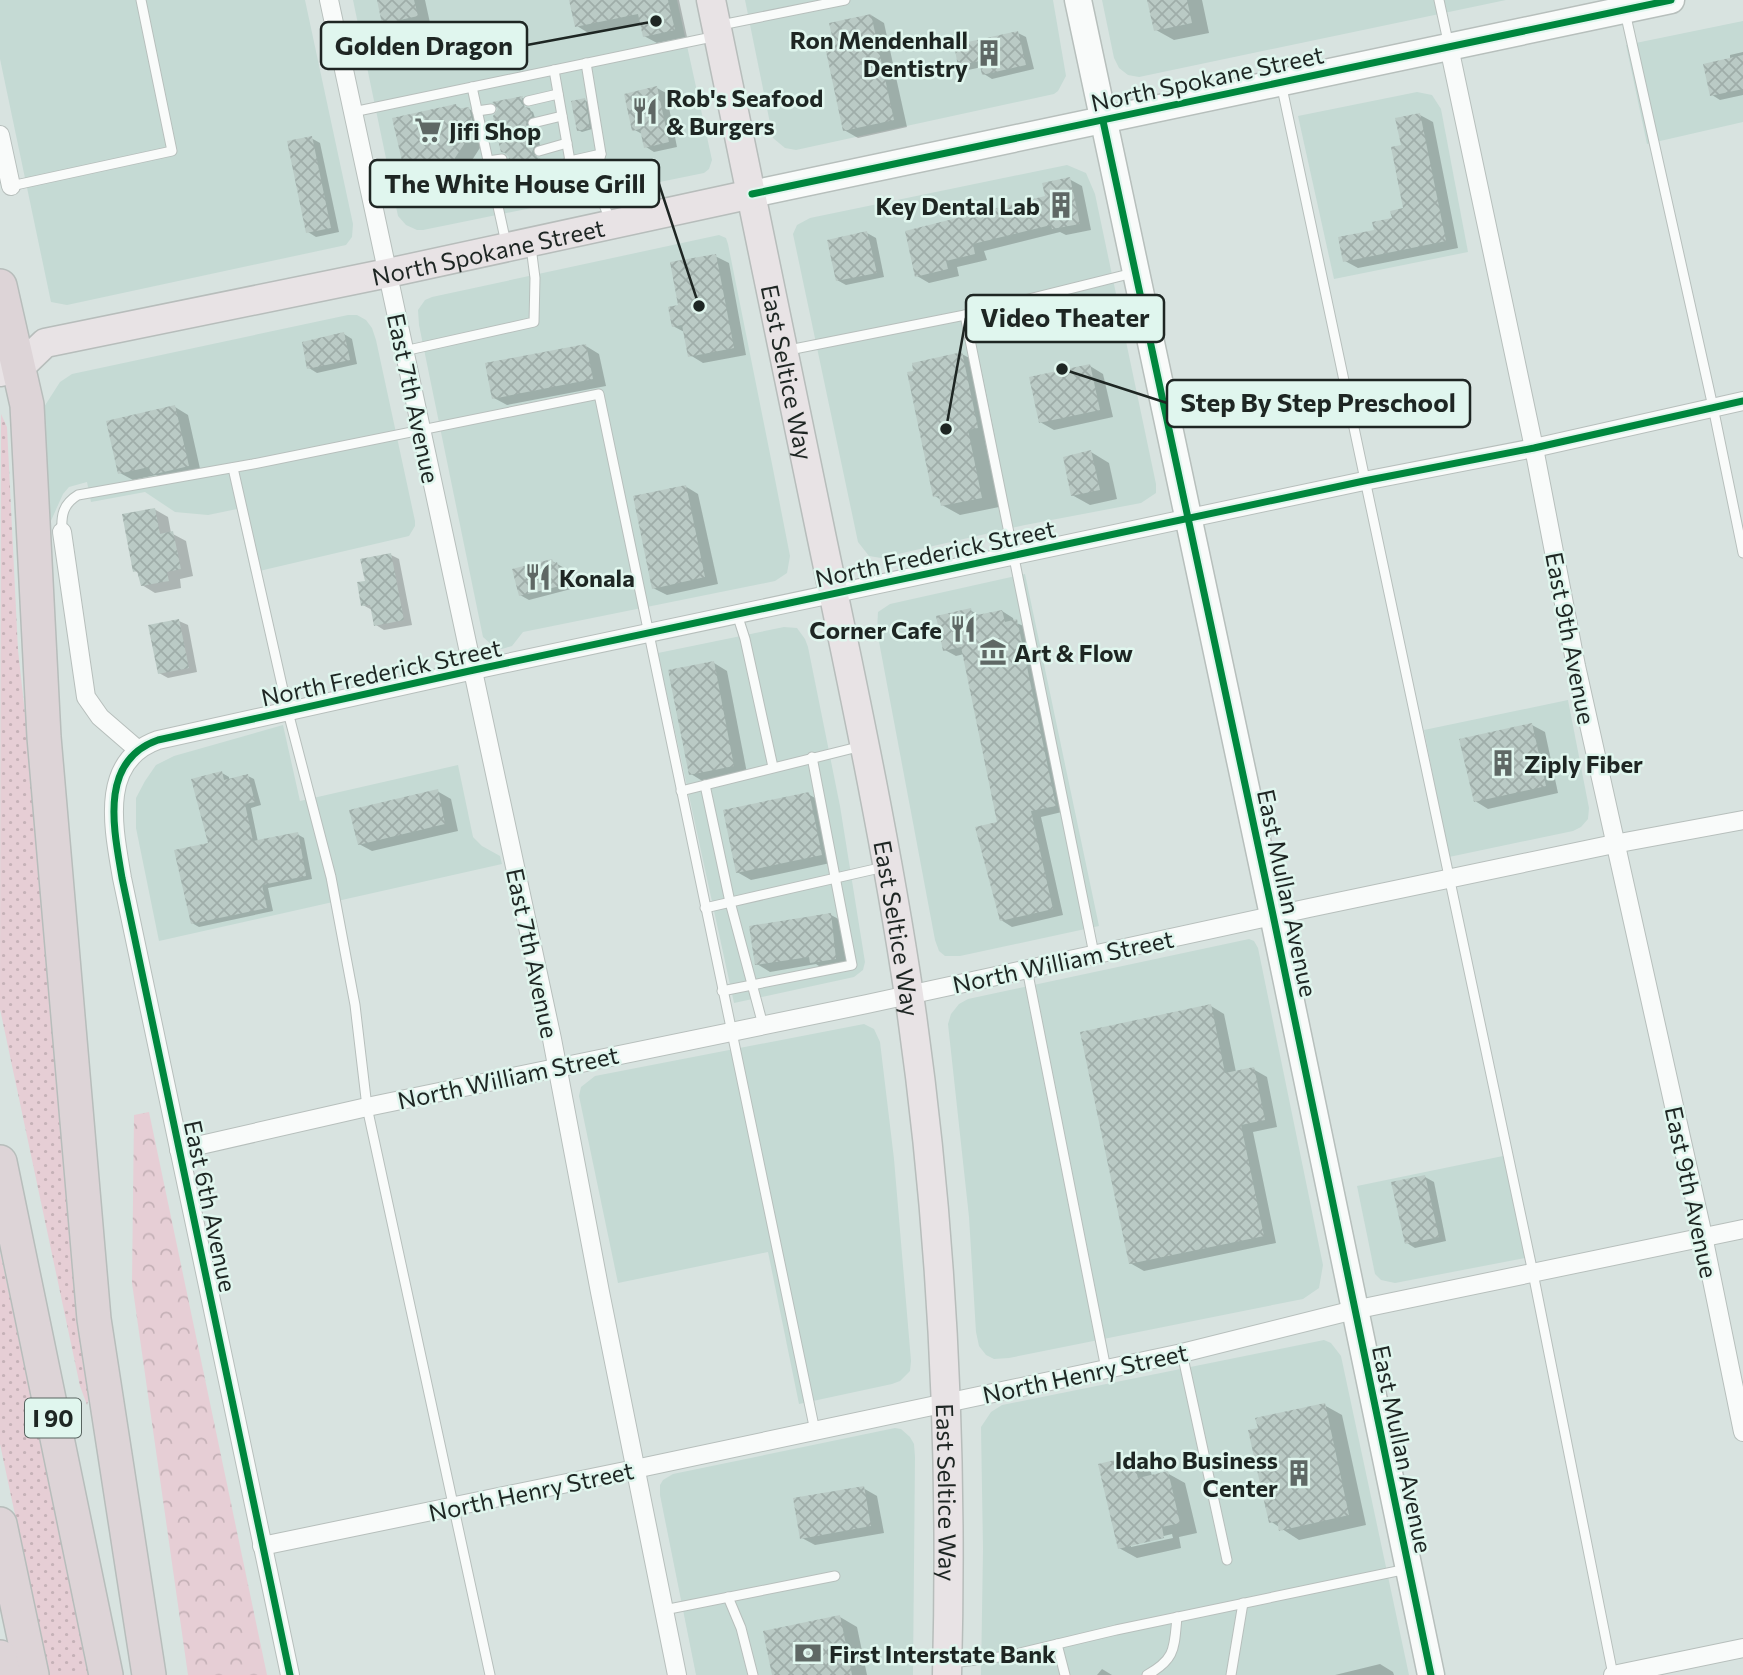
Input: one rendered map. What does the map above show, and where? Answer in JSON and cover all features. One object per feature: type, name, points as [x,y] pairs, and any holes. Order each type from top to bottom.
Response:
[{"type":"highway","points":[[0,286],[10,370],[27,405],[44,737],[94,1319],[149,1675]]},
{"type":"highway","name":"I 90","points":[[0,1162],[106,1675]]},
{"type":"highway","points":[[0,1524],[32,1675]]},
{"type":"highway","points":[[0,1657],[4,1675]]},
{"type":"main road","name":"East Seltice Way","points":[[715,21],[833,594],[909,994],[934,1213],[945,1403],[949,1548],[947,1670]]},
{"type":"main road","name":"North Spokane Street","points":[[45,343],[388,273],[752,194]]},
{"type":"main road","points":[[5,330],[45,343]]},
{"type":"main road","points":[[10,370],[45,343]]},
{"type":"street","name":"East 7th Avenue","points":[[329,0],[557,1068],[677,1675]]},
{"type":"street","name":"East Mullan Avenue","points":[[1078,0],[1273,915],[1431,1675]]},
{"type":"street","name":"North Spokane Street","points":[[752,194],[1449,47],[1623,5],[1671,0]]},
{"type":"street","name":"East 9th Avenue","points":[[1449,47],[1534,448],[1576,666],[1703,1236],[1743,1433]]},
{"type":"street","points":[[0,135],[10,186]]},
{"type":"street","name":"North Frederick Street","points":[[138,749],[158,740],[474,670],[1364,481],[1534,448],[1743,401]]},
{"type":"street","points":[[62,532],[86,696],[100,717],[138,749]]},
{"type":"street","name":"East 6th Avenue","points":[[138,749],[121,776],[116,790],[113,820],[122,878],[290,1675]]},
{"type":"street","name":"North William Street","points":[[179,1150],[368,1107],[1273,915],[1743,820]]},
{"type":"street","name":"North Henry Street","points":[[262,1545],[1182,1353],[1354,1310],[1743,1229]]},
{"type":"street","points":[[1613,1675],[1743,1648]]},
{"type":"lane","points":[[10,186],[172,151],[141,0]]},
{"type":"lane","points":[[354,111],[586,63],[715,21],[845,0]]},
{"type":"lane","points":[[1439,0],[1449,47]]},
{"type":"lane","points":[[1623,5],[1743,553]]},
{"type":"lane","points":[[586,63],[601,154],[597,169],[597,188],[611,223]]},
{"type":"lane","points":[[554,70],[570,161]]},
{"type":"lane","points":[[1281,81],[1533,1273],[1613,1675]]},
{"type":"lane","points":[[404,351],[534,322],[535,278],[494,187],[472,87]]},
{"type":"lane","points":[[528,101],[558,94]]},
{"type":"lane","points":[[477,111],[491,109]]},
{"type":"lane","points":[[533,123],[562,116]]},
{"type":"lane","points":[[482,132],[496,130]]},
{"type":"lane","points":[[539,151],[567,143]]},
{"type":"lane","points":[[544,176],[570,161],[601,154]]},
{"type":"lane","points":[[488,161],[502,159]]},
{"type":"lane","points":[[494,187],[507,184]]},
{"type":"lane","points":[[783,351],[965,315],[1137,272]]},
{"type":"lane","points":[[965,315],[1094,954]]},
{"type":"lane","points":[[62,532],[62,511],[66,503],[78,495],[233,468],[599,394],[815,1431]]},
{"type":"lane","points":[[233,468],[288,712],[331,877],[355,1005],[368,1107],[490,1675]]},
{"type":"lane","points":[[737,614],[774,767]]},
{"type":"lane","points":[[681,791],[863,746]]},
{"type":"lane","points":[[722,991],[852,965],[812,757]]},
{"type":"lane","points":[[705,785],[730,902],[763,1025]]},
{"type":"lane","points":[[705,908],[886,866]]},
{"type":"lane","points":[[1027,969],[1106,1368]]},
{"type":"lane","points":[[1182,1353],[1227,1560]]},
{"type":"lane","points":[[947,1670],[1178,1617],[1409,1569]]},
{"type":"lane","points":[[664,1610],[835,1576]]},
{"type":"lane","points":[[728,1597],[741,1628],[752,1675]]},
{"type":"lane","points":[[1231,1675],[1243,1603]]},
{"type":"lane","points":[[1147,1675],[1164,1665],[1173,1653],[1178,1617]]},
{"type":"lane","points":[[1057,1644],[1065,1675]]},
{"type":"shaded area","points":[[0,0],[305,0],[353,224],[352,237],[346,245],[67,305],[51,302],[0,59]]},
{"type":"shaded area","points":[[353,0],[677,0],[712,160],[709,169],[704,173],[423,230],[406,225],[398,216]]},
{"type":"shaded area","points":[[745,0],[1053,0],[1066,76],[1054,94],[796,150],[785,148],[773,138]]},
{"type":"shaded area","points":[[1102,0],[1506,0],[1139,77],[1128,75],[1119,68],[1114,58]]},
{"type":"shaded area","points":[[1743,21],[1743,122],[1647,144],[1626,45]]},
{"type":"shaded area","points":[[1417,92],[1432,95],[1441,109],[1468,252],[1334,279],[1298,116]]},
{"type":"shaded area","points":[[1067,165],[1086,173],[1095,194],[1156,493],[1141,503],[1025,525],[881,558],[869,556],[858,542],[793,234],[797,225],[810,218]]},
{"type":"shaded area","points":[[719,235],[726,238],[728,244],[790,556],[787,573],[775,581],[523,632],[512,646],[502,649],[493,646],[483,637],[418,310],[425,300],[432,297]]},
{"type":"shaded area","points":[[357,315],[366,320],[376,340],[415,521],[409,536],[251,573],[237,509],[208,515],[175,512],[145,492],[91,502],[87,482],[69,487],[50,523],[44,407],[60,382],[72,374]]},
{"type":"shaded area","points":[[1025,574],[1099,926],[960,956],[945,956],[939,951],[935,940],[877,631],[878,612],[890,604]]},
{"type":"shaded area","points":[[784,627],[797,628],[808,647],[840,806],[865,962],[863,970],[854,977],[734,1003],[658,653]]},
{"type":"shaded area","points":[[1568,700],[1589,808],[1588,819],[1573,831],[1449,857],[1424,730]]},
{"type":"shaded area","points":[[283,725],[300,801],[458,765],[473,837],[482,846],[500,856],[502,864],[159,941],[136,828],[136,798],[145,781],[156,765],[174,756]]},
{"type":"shaded area","points":[[1249,939],[1254,941],[1258,948],[1323,1265],[1319,1288],[1303,1299],[1009,1358],[994,1359],[986,1355],[979,1346],[976,1332],[969,1217],[948,1024],[951,1014],[959,1004],[968,999]]},
{"type":"shaded area","points":[[864,1024],[874,1029],[880,1042],[894,1159],[910,1371],[900,1381],[892,1384],[799,1404],[768,1252],[618,1283],[579,1096],[581,1087],[595,1076]]},
{"type":"shaded area","points":[[1503,1156],[1525,1258],[1395,1283],[1381,1280],[1375,1274],[1357,1186]]},
{"type":"shaded area","points":[[1324,1340],[1331,1343],[1341,1356],[1409,1675],[981,1675],[981,1427],[991,1412],[1002,1405]]},
{"type":"shaded area","points":[[895,1428],[901,1429],[910,1437],[914,1444],[915,1457],[913,1675],[696,1675],[660,1495],[663,1480],[673,1474]]},
{"type":"green space","points":[[1,414],[7,427],[18,650],[45,895],[89,1398],[87,1405],[80,1386],[0,1009]]},
{"type":"green space","points":[[149,1112],[267,1675],[188,1675],[132,1283],[134,1115]]},
{"type":"green space","points":[[0,1252],[92,1675],[49,1675],[0,1444]]},
{"type":"building","points":[[377,0],[414,0],[418,16],[382,24]]},
{"type":"building","points":[[569,0],[668,0],[675,30],[643,37],[638,14],[575,27]]},
{"type":"building","points":[[1147,0],[1187,0],[1192,23],[1154,31]]},
{"type":"building","points":[[871,14],[894,120],[843,131],[824,42],[833,40],[829,23]]},
{"type":"building","name":"Ron Mendenhall Dentistry","points":[[1018,31],[1026,65],[982,75],[979,61],[958,66],[954,45]]},
{"type":"building","points":[[1743,55],[1743,89],[1710,96],[1703,64]]},
{"type":"building","name":"Rob's Seafood & Burgers","points":[[657,86],[669,142],[644,148],[640,129],[632,131],[624,94]]},
{"type":"building","points":[[523,96],[521,103],[530,108],[532,116],[526,125],[534,130],[537,144],[532,152],[540,158],[542,169],[538,173],[539,181],[514,186],[513,180],[506,177],[503,166],[509,157],[501,152],[497,137],[503,128],[494,123],[493,116],[498,109],[492,102]]},
{"type":"building","points":[[585,98],[590,128],[577,131],[571,101]]},
{"type":"building","name":"Jifi Shop","points":[[456,104],[457,109],[469,107],[474,129],[451,164],[405,174],[392,118]]},
{"type":"building","points":[[1420,113],[1446,241],[1343,262],[1338,237],[1374,230],[1372,222],[1392,218],[1390,211],[1403,208],[1391,147],[1401,145],[1395,118]]},
{"type":"building","points":[[312,136],[331,228],[306,233],[287,141]]},
{"type":"building","points":[[1070,177],[1080,224],[1052,229],[1051,225],[973,244],[975,254],[946,261],[948,269],[915,277],[905,231],[1045,196],[1042,183]]},
{"type":"building","points":[[867,231],[877,273],[836,281],[827,240]]},
{"type":"building","points":[[716,254],[734,348],[688,357],[682,325],[672,327],[668,307],[678,305],[670,262]]},
{"type":"building","points":[[344,332],[350,360],[307,369],[302,342]]},
{"type":"building","points":[[586,344],[593,379],[492,399],[485,363]]},
{"type":"building","points":[[962,352],[978,428],[968,430],[982,498],[941,506],[939,496],[933,497],[907,372],[913,371],[912,363]]},
{"type":"building","points":[[1090,364],[1100,410],[1039,423],[1029,377]]},
{"type":"building","points":[[175,405],[189,466],[151,475],[149,467],[118,474],[106,421]]},
{"type":"building","points":[[1091,450],[1100,490],[1071,496],[1063,457]]},
{"type":"building","points":[[686,485],[705,577],[652,589],[633,496]]},
{"type":"building","points":[[155,508],[160,534],[173,531],[181,569],[167,572],[169,581],[141,586],[137,571],[133,572],[122,514]]},
{"type":"building","points":[[391,553],[404,620],[374,626],[370,605],[361,606],[357,582],[365,581],[360,559]]},
{"type":"building","name":"Konala","points":[[552,559],[554,563],[557,562],[564,585],[519,596],[512,569]]},
{"type":"building","points":[[971,608],[972,616],[1002,610],[1005,622],[1017,619],[1056,806],[1031,811],[1053,909],[1000,921],[975,827],[997,822],[961,647],[943,651],[936,616]]},
{"type":"building","points":[[179,619],[189,668],[158,674],[148,625]]},
{"type":"building","points":[[714,661],[734,766],[689,775],[668,670]]},
{"type":"building","name":"Ziply Fiber","points":[[1532,723],[1546,786],[1474,802],[1459,739]]},
{"type":"building","points":[[222,771],[224,780],[248,774],[255,802],[245,804],[253,841],[298,832],[306,876],[262,885],[267,908],[191,924],[174,850],[208,843],[191,779]]},
{"type":"building","points":[[438,789],[445,824],[358,845],[349,810]]},
{"type":"building","points":[[809,792],[822,855],[736,873],[723,810]]},
{"type":"building","points":[[831,913],[836,959],[810,963],[809,957],[755,965],[749,926]]},
{"type":"building","points":[[1211,1004],[1225,1073],[1254,1067],[1265,1120],[1241,1125],[1264,1236],[1129,1264],[1080,1032]]},
{"type":"building","points":[[1425,1175],[1439,1237],[1405,1244],[1391,1182]]},
{"type":"building","name":"Idaho Business Center","points":[[1325,1403],[1349,1515],[1279,1531],[1277,1521],[1269,1523],[1248,1430],[1258,1428],[1255,1418]]},
{"type":"building","points":[[1132,1456],[1138,1478],[1168,1471],[1180,1523],[1162,1527],[1164,1538],[1118,1549],[1098,1464]]},
{"type":"building","points":[[864,1486],[871,1526],[800,1539],[793,1498]]},
{"type":"building","name":"First Interstate Bank","points":[[840,1615],[852,1675],[772,1675],[763,1631]]},
{"type":"cycle path","points":[[752,194],[1671,0]]},
{"type":"cycle path","points":[[1103,121],[1273,915],[1431,1675]]},
{"type":"cycle path","points":[[290,1675],[122,878],[114,799],[118,780],[126,764],[139,750],[158,740],[474,670],[1364,481],[1534,448],[1743,401]]},
{"type":"place","name":"Golden Dragon","points":[[656,21]]},
{"type":"place","name":"Ron Mendenhall Dentistry","points":[[989,53]]},
{"type":"place","name":"Rob's Seafood & Burgers","points":[[645,111]]},
{"type":"place","name":"Jifi Shop","points":[[428,130]]},
{"type":"place","name":"Key Dental Lab","points":[[1061,205]]},
{"type":"place","name":"The White House Grill","points":[[699,306]]},
{"type":"place","name":"Step By Step Preschool","points":[[1062,369]]},
{"type":"place","name":"Video Theater","points":[[946,429]]},
{"type":"place","name":"Konala","points":[[538,577]]},
{"type":"place","name":"Corner Cafe","points":[[963,629]]},
{"type":"place","name":"Art & Flow","points":[[993,652]]},
{"type":"place","name":"Ziply Fiber","points":[[1503,763]]},
{"type":"place","name":"Idaho Business Center","points":[[1299,1473]]},
{"type":"place","name":"First Interstate Bank","points":[[808,1653]]}]
